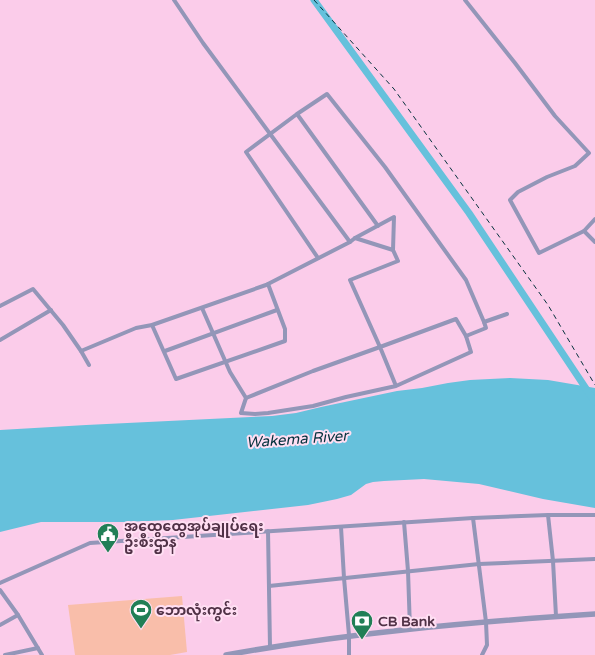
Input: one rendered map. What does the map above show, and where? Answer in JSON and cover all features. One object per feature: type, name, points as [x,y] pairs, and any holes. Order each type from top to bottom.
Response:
[{"type":"street","points":[[174,0],[202,43],[350,242]]},
{"type":"street","points":[[465,0],[516,63],[555,116],[589,153],[575,166],[547,177],[518,192],[510,200],[540,253],[584,231],[595,219]]},
{"type":"street","points":[[318,258],[246,152],[297,114],[327,94],[385,167],[466,280],[486,328],[466,336]]},
{"type":"street","points":[[297,114],[378,226]]},
{"type":"street","points":[[81,351],[136,328],[152,325],[268,284],[394,218],[393,250],[398,262],[350,280],[396,386]]},
{"type":"street","points":[[584,231],[595,242]]},
{"type":"street","points":[[355,238],[393,250]]},
{"type":"street","points":[[152,325],[165,351],[176,379],[285,341],[285,329],[268,284]]},
{"type":"street","points":[[0,306],[33,289],[64,324],[89,365]]},
{"type":"street","points":[[202,308],[225,362],[246,398]]},
{"type":"street","points":[[0,340],[51,310]]},
{"type":"street","points":[[165,351],[278,310]]},
{"type":"street","points":[[484,322],[507,314]]},
{"type":"street","points":[[456,319],[466,336],[471,352],[396,386],[314,406],[255,414],[241,413],[246,398],[313,371],[456,319]]},
{"type":"street","points":[[548,515],[553,561],[556,616]]},
{"type":"street","points":[[0,583],[90,543],[473,518],[595,515]]},
{"type":"street","points":[[473,518],[486,622],[487,645],[482,655]]},
{"type":"street","points":[[404,522],[408,571],[410,629]]},
{"type":"street","points":[[341,527],[349,635],[349,655]]},
{"type":"street","points":[[268,531],[270,647]]},
{"type":"street","points":[[268,586],[479,564],[595,560]]},
{"type":"street","points":[[0,590],[18,615],[42,655]]},
{"type":"street","points":[[226,655],[349,635],[556,616],[595,614]]},
{"type":"street","points":[[0,625],[18,615]]},
{"type":"street","points":[[5,655],[38,648]]},
{"type":"shaded area","points":[[182,596],[187,652],[170,655],[75,655],[68,605]]},
{"type":"water","name":"Wakema River","points":[[510,378],[548,380],[595,388],[595,508],[543,499],[479,484],[424,479],[373,482],[366,484],[351,495],[308,505],[173,520],[124,522],[41,522],[0,532],[0,430],[272,416],[296,413],[397,391],[470,380]]},
{"type":"waterway","points":[[314,0],[469,213],[595,402]]},
{"type":"ferry route","points":[[314,0],[394,89],[548,305],[595,385]]},
{"type":"place","name":"အထွေထွေအုပ်ချုပ်ရေး ဦးစီးဌာန","points":[[108,554]]},
{"type":"place","name":"ဘောလုံးကွင်း","points":[[141,630]]},
{"type":"place","name":"CB Bank","points":[[362,640]]}]
